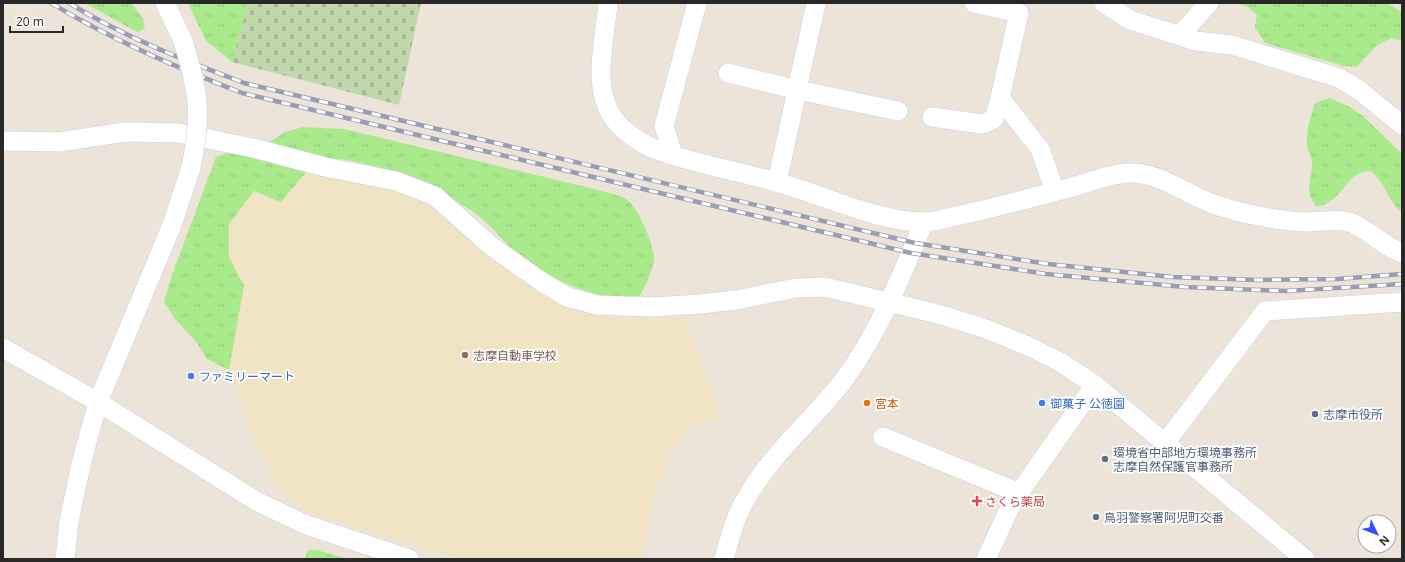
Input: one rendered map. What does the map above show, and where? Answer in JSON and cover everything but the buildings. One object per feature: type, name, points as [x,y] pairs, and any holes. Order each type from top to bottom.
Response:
[{"type":"street","points":[[66,559],[69,521],[82,460],[98,402],[172,225],[191,167],[196,142],[198,102],[196,84],[183,41],[165,3]]},
{"type":"street","points":[[608,3],[600,70],[604,100],[614,119],[635,138],[650,147],[672,155],[709,166],[777,182],[860,210],[899,219],[924,222],[995,208],[1108,177],[1128,173],[1138,174],[1152,177],[1213,204],[1276,219],[1306,222],[1345,221],[1362,227],[1393,250],[1402,253]]},
{"type":"street","points":[[672,155],[664,126],[697,3]]},
{"type":"street","points":[[777,182],[816,3]]},
{"type":"street","points":[[932,117],[982,124],[994,119],[1019,13],[974,3]]},
{"type":"street","points":[[1104,3],[1130,20],[1196,41],[1232,45],[1339,78],[1359,90],[1402,125]]},
{"type":"street","points":[[1180,35],[1209,3]]},
{"type":"street","points":[[728,73],[798,90],[898,111]]},
{"type":"street","points":[[1000,98],[1040,149],[1055,192]]},
{"type":"street","points":[[3,141],[60,142],[125,132],[179,133],[253,148],[325,167],[396,181],[434,196],[491,246],[542,282],[567,297],[597,305],[652,307],[700,304],[736,300],[796,288],[825,287],[942,315],[1014,340],[1060,362],[1095,385],[1166,442],[1305,559]]},
{"type":"street","points":[[724,559],[734,523],[746,497],[763,473],[844,380],[866,346],[889,302],[924,222]]},
{"type":"street","points":[[1166,442],[1265,311],[1402,302]]},
{"type":"street","points":[[3,348],[98,402],[256,501],[304,524],[409,559]]},
{"type":"street","points":[[986,559],[998,530],[1019,493],[1095,385]]},
{"type":"street","points":[[884,437],[1019,493]]},
{"type":"shaded area","name":"志摩自動車学校","points":[[307,171],[381,185],[413,198],[451,222],[532,288],[569,308],[614,318],[686,319],[720,418],[687,428],[672,453],[652,498],[643,559],[462,559],[301,510],[286,495],[274,479],[253,437],[229,370],[244,286],[229,257],[228,224],[254,191]]},
{"type":"green space","points":[[85,3],[131,3],[143,18],[145,28],[138,32]]},
{"type":"green space","points":[[188,3],[248,3],[232,62],[206,41]]},
{"type":"green space","points":[[248,3],[421,3],[399,105],[232,62]]},
{"type":"green space","points":[[1236,3],[1387,3],[1402,12],[1402,41],[1392,38],[1377,45],[1357,67],[1344,66],[1265,43],[1255,27],[1257,15],[1248,7]]},
{"type":"green space","points":[[1330,98],[1350,107],[1363,116],[1402,154],[1402,213],[1397,208],[1379,180],[1370,171],[1362,172],[1355,176],[1338,195],[1325,204],[1316,206],[1312,200],[1309,189],[1312,161],[1307,146],[1308,130],[1315,103]]},
{"type":"green space","points":[[302,127],[344,129],[615,194],[622,197],[630,203],[640,217],[651,244],[654,262],[646,284],[641,294],[626,298],[602,296],[571,286],[540,272],[528,264],[520,258],[480,217],[431,188],[390,171],[370,165],[335,159],[326,160],[312,163],[281,202],[254,191],[229,224],[229,257],[244,286],[229,370],[207,359],[197,343],[175,319],[164,302],[172,275],[216,157],[227,153],[248,156],[285,132]]},
{"type":"green space","points":[[308,550],[317,550],[348,559],[305,559]]},
{"type":"railway","points":[[51,3],[121,41],[242,93],[911,253],[1046,274],[1185,287],[1286,291],[1402,284]]},
{"type":"railway","points":[[69,3],[111,27],[177,57],[244,83],[915,243],[1048,264],[1172,277],[1258,280],[1337,279],[1402,274]]},
{"type":"place","name":"志摩自動車学校","points":[[465,355]]},
{"type":"place","name":"ファミリーマート","points":[[191,376]]},
{"type":"place","name":"宮本","points":[[867,403]]},
{"type":"place","name":"御菓子 公徳園","points":[[1042,403]]},
{"type":"place","name":"志摩市役所","points":[[1315,414]]},
{"type":"place","name":"環境省中部地方環境事務所 志摩自然保護官事務所","points":[[1105,459]]},
{"type":"place","name":"さくら薬局","points":[[977,501]]},
{"type":"place","name":"鳥羽警察署阿児町交番","points":[[1096,517]]}]
